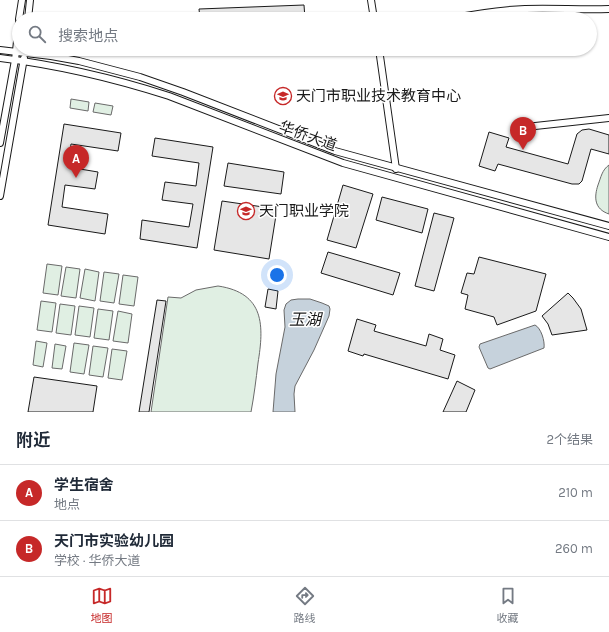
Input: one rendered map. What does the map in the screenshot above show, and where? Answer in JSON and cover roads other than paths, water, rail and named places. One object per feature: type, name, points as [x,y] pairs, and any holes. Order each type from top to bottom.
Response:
[{"type":"street","points":[[20,12],[22,0]]},
{"type":"street","points":[[29,12],[30,0]]},
{"type":"street","points":[[371,0],[373,12]]},
{"type":"street","points":[[492,12],[512,10],[609,9]]},
{"type":"street","name":"华侨大道","points":[[0,50],[12,51]]},
{"type":"street","points":[[0,143],[15,56]]},
{"type":"street","points":[[0,196],[24,56]]},
{"type":"street","name":"华侨大道","points":[[52,56],[79,61],[147,79],[334,151],[609,226]]},
{"type":"street","points":[[380,56],[396,169]]},
{"type":"street","name":"华侨大道","points":[[0,58],[84,72],[144,88],[169,96],[343,163],[609,237]]},
{"type":"street","points":[[526,127],[609,118]]},
{"type":"water","name":"玉湖","points":[[310,299],[329,306],[329,316],[314,350],[295,386],[295,412],[273,412],[276,374],[285,327],[284,310],[286,304],[291,300]]},
{"type":"water","points":[[535,325],[542,335],[544,348],[490,369],[488,368],[479,347],[480,344]]},
{"type":"place","name":"天门市职业技术教育中心","points":[[283,96]]},
{"type":"place","name":"天门市实验幼儿园","points":[[523,150]]},
{"type":"place","name":"学生宿舍","points":[[76,178]]},
{"type":"place","name":"天门职业学院","points":[[246,211]]}]
